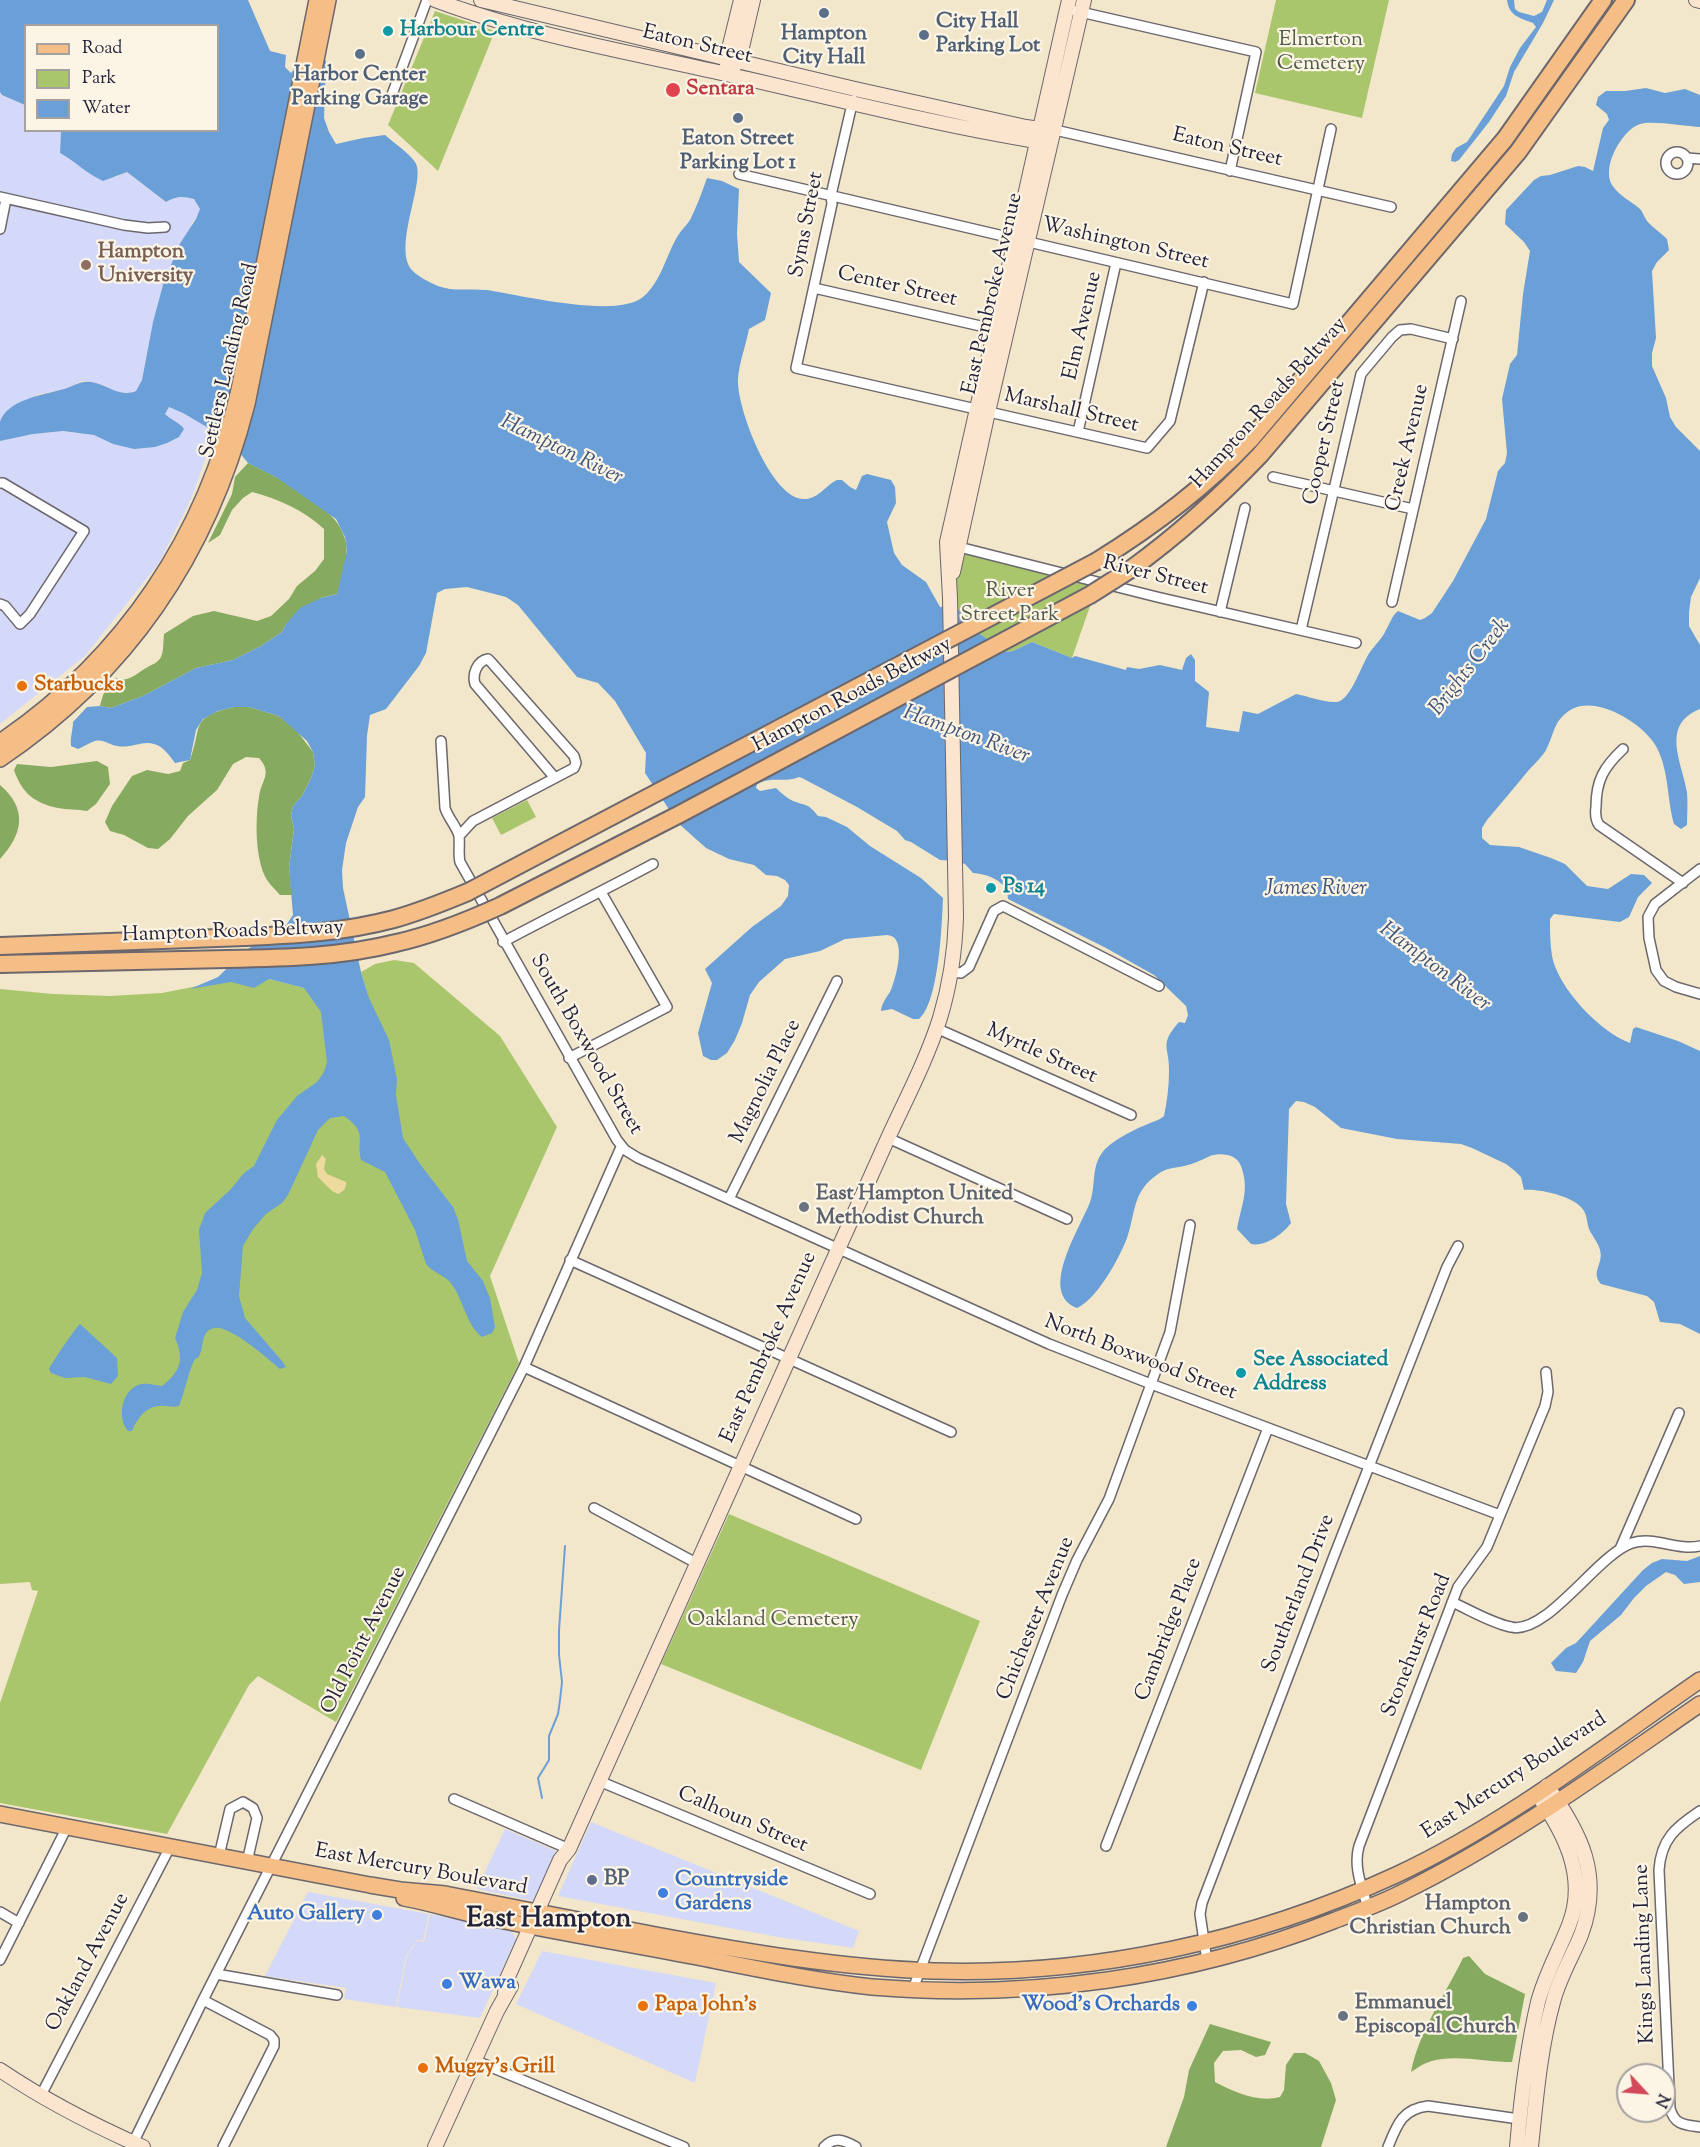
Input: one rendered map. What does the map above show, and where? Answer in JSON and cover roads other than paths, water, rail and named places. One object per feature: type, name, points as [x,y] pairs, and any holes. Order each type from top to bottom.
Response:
[{"type":"highway","name":"Hampton Roads Beltway","points":[[0,946],[327,932],[367,925],[423,910],[468,892],[1097,561],[1157,523],[1188,499],[1250,440],[1505,139],[1601,2]]},
{"type":"highway","name":"Hampton Roads Beltway","points":[[0,964],[297,957],[355,951],[397,943],[472,919],[690,808],[1090,595],[1131,569],[1198,516],[1260,455],[1518,152],[1622,5]]},
{"type":"highway","points":[[0,936],[93,934],[148,940]]},
{"type":"highway","points":[[0,972],[22,971],[73,962]]},
{"type":"main road","name":"Eaton Street","points":[[435,0],[575,40],[852,104],[1038,135]]},
{"type":"main road","name":"Eaton Street","points":[[481,0],[733,59],[1038,135]]},
{"type":"main road","points":[[733,59],[741,0]]},
{"type":"main road","points":[[728,74],[753,0]]},
{"type":"main road","points":[[1696,0],[1700,1]]},
{"type":"main road","name":"Settlers Landing Road","points":[[1,758],[66,709],[103,674],[136,635],[168,590],[190,554],[210,514],[221,473],[247,404],[322,1]]},
{"type":"main road","name":"East Pembroke Avenue","points":[[435,2147],[505,1993],[514,1982],[560,1860],[569,1849],[936,1028],[951,972],[956,933],[950,598],[952,546],[1021,240],[1038,135],[1068,5]]},
{"type":"main road","name":"East Pembroke Avenue","points":[[1021,240],[1055,130],[1083,6]]},
{"type":"main road","points":[[1038,135],[1055,130]]},
{"type":"main road","name":"Settlers Landing Road","points":[[0,742],[84,674],[124,628],[157,585],[221,473]]},
{"type":"main road","name":"East Mercury Boulevard","points":[[538,1920],[756,1953],[862,1966],[920,1970],[997,1970],[1122,1959],[1260,1927],[1317,1908],[1398,1874],[1473,1834],[1542,1790],[1700,1680]]},
{"type":"main road","name":"East Mercury Boulevard","points":[[0,1822],[65,1831],[270,1869],[400,1890],[445,1894],[538,1920],[808,1978],[913,1989],[984,1990],[1073,1985],[1148,1974],[1257,1948],[1400,1894],[1478,1853],[1553,1806],[1700,1704]]},
{"type":"main road","points":[[1531,2147],[1540,2073],[1553,2003],[1562,1975],[1582,1932],[1589,1898],[1590,1877],[1585,1852],[1574,1826],[1553,1806],[1542,1790]]},
{"type":"main road","points":[[1517,2147],[1519,2119],[1539,2001],[1547,1975],[1570,1923],[1574,1905],[1576,1883],[1574,1866],[1553,1806]]},
{"type":"main road","name":"East Mercury Boulevard","points":[[0,1814],[65,1831]]},
{"type":"main road","name":"East Mercury Boulevard","points":[[168,1850],[219,1856],[270,1869]]},
{"type":"main road","points":[[0,2070],[40,2097],[136,2146]]},
{"type":"street","points":[[390,100],[427,0]]},
{"type":"street","points":[[1068,5],[1083,6],[1256,52],[1230,171]]},
{"type":"street","name":"Syms Street","points":[[796,368],[855,89]]},
{"type":"street","points":[[1317,191],[1331,129]]},
{"type":"street","name":"Eaton Street","points":[[1055,130],[1391,207]]},
{"type":"street","points":[[1687,158],[1700,159]]},
{"type":"street","name":"Washington Street","points":[[739,174],[1293,304],[1317,191]]},
{"type":"street","points":[[0,229],[3,198],[124,225],[148,228],[165,226]]},
{"type":"street","name":"Elm Avenue","points":[[1078,432],[1116,262]]},
{"type":"street","name":"Marshall Street","points":[[796,368],[1147,448],[1170,421],[1204,282]]},
{"type":"street","name":"Center Street","points":[[813,288],[1001,330]]},
{"type":"street","name":"Creek Avenue","points":[[1392,602],[1461,301]]},
{"type":"street","name":"Cooper Street","points":[[1301,630],[1361,374],[1400,330],[1411,329],[1453,339]]},
{"type":"street","points":[[1273,477],[1413,509]]},
{"type":"street","points":[[0,483],[84,531],[30,614],[20,624],[5,606],[0,604]]},
{"type":"street","points":[[1220,612],[1245,508]]},
{"type":"street","name":"River Street","points":[[952,546],[1356,643]]},
{"type":"street","points":[[459,836],[473,821],[574,768],[576,762],[574,756],[491,662],[488,659],[482,661],[475,671],[475,684],[555,777]]},
{"type":"street","name":"South Boxwood Street","points":[[441,741],[446,808],[448,817],[459,836],[460,862],[503,942],[621,1147],[638,1158],[838,1249]]},
{"type":"street","points":[[1623,749],[1608,763],[1596,791],[1596,820],[1599,825],[1683,883]]},
{"type":"street","points":[[503,942],[653,864]]},
{"type":"street","points":[[1700,869],[1655,904],[1648,916],[1649,938],[1656,970],[1664,981],[1700,994]]},
{"type":"street","points":[[569,1058],[667,1007],[601,892]]},
{"type":"street","points":[[951,972],[961,973],[969,967],[994,912],[1003,906],[1159,986]]},
{"type":"street","name":"Magnolia Place","points":[[729,1199],[837,981]]},
{"type":"street","name":"Myrtle Street","points":[[936,1028],[1131,1114]]},
{"type":"street","points":[[888,1138],[1067,1219]]},
{"type":"street","name":"Old Point Avenue","points":[[136,2146],[203,2000],[524,1367],[621,1147]]},
{"type":"street","name":"Chichester Avenue","points":[[913,1989],[1062,1595],[1077,1560],[1109,1499],[1151,1384],[1172,1323],[1190,1225]]},
{"type":"street","name":"Southerland Drive","points":[[1207,1961],[1200,1914],[1202,1903],[1369,1466],[1447,1267],[1458,1246]]},
{"type":"street","name":"North Boxwood Street","points":[[838,1249],[1049,1344],[1500,1515]]},
{"type":"street","points":[[570,1260],[951,1432]]},
{"type":"street","points":[[524,1367],[856,1519]]},
{"type":"street","name":"Stonehurst Road","points":[[1368,1908],[1356,1861],[1359,1846],[1452,1602],[1461,1581],[1487,1547],[1545,1406],[1548,1392],[1546,1372]]},
{"type":"street","points":[[1620,1549],[1679,1413]]},
{"type":"street","name":"Cambridge Place","points":[[1106,1846],[1268,1428]]},
{"type":"street","points":[[594,1508],[696,1563]]},
{"type":"street","points":[[1452,1602],[1511,1628],[1527,1627],[1536,1623],[1620,1549],[1644,1540],[1692,1548],[1700,1546]]},
{"type":"street","name":"Calhoun Street","points":[[599,1781],[870,1894]]},
{"type":"street","points":[[454,1799],[569,1849]]},
{"type":"street","points":[[219,1856],[230,1809],[243,1802],[253,1808],[257,1818],[248,1862]]},
{"type":"street","name":"Kings Landing Lane","points":[[1698,1815],[1668,1836],[1659,1858],[1659,1870],[1670,2108],[1672,2117],[1678,2123],[1700,2127]]},
{"type":"street","points":[[0,1960],[65,1831]]},
{"type":"street","name":"Oakland Avenue","points":[[40,2097],[168,1850]]},
{"type":"street","points":[[0,1912],[19,1923]]},
{"type":"street","points":[[216,1974],[337,1995]]},
{"type":"street","points":[[203,2000],[270,2035],[274,2040],[274,2046],[264,2068],[223,2147]]},
{"type":"street","points":[[474,2060],[684,2147]]},
{"type":"street","points":[[1388,2147],[1404,2115],[1418,2107],[1428,2106],[1519,2119]]},
{"type":"street","points":[[827,2144],[839,2140],[856,2147]]},
{"type":"water","name":"James River","points":[[0,0],[248,0],[270,51],[286,55],[285,67],[291,73],[300,62],[321,55],[326,61],[324,118],[336,144],[385,135],[415,162],[418,170],[417,182],[408,229],[406,258],[416,274],[444,288],[487,290],[591,306],[630,303],[643,297],[655,283],[680,232],[690,220],[707,178],[722,181],[739,189],[737,234],[739,262],[771,293],[765,320],[749,329],[741,360],[738,379],[739,392],[758,451],[781,486],[793,496],[806,499],[815,496],[837,480],[842,480],[856,490],[862,476],[867,474],[891,480],[895,487],[896,503],[887,522],[894,553],[902,565],[926,582],[940,607],[953,606],[958,609],[978,633],[1007,652],[1032,642],[1072,658],[1075,656],[1126,670],[1127,667],[1139,669],[1160,665],[1182,670],[1186,658],[1191,654],[1195,660],[1195,681],[1209,692],[1206,727],[1239,732],[1243,711],[1258,714],[1296,694],[1327,701],[1342,700],[1370,652],[1398,611],[1420,620],[1432,613],[1453,581],[1486,519],[1498,471],[1505,463],[1507,453],[1502,399],[1510,364],[1517,355],[1530,251],[1505,224],[1506,210],[1534,180],[1541,176],[1578,166],[1593,171],[1603,128],[1609,120],[1607,114],[1596,105],[1598,97],[1606,91],[1646,88],[1665,93],[1685,89],[1700,95],[1700,127],[1660,123],[1640,124],[1620,141],[1609,169],[1609,177],[1615,189],[1640,209],[1647,221],[1667,239],[1669,250],[1652,271],[1656,338],[1652,353],[1652,366],[1666,398],[1670,417],[1676,427],[1700,451],[1700,578],[1691,597],[1689,626],[1700,645],[1700,709],[1680,724],[1677,734],[1678,757],[1687,792],[1687,825],[1681,829],[1674,824],[1664,766],[1651,739],[1643,730],[1620,715],[1595,706],[1583,706],[1572,709],[1561,718],[1544,753],[1487,820],[1482,828],[1482,838],[1490,845],[1519,847],[1565,864],[1587,886],[1608,889],[1631,874],[1644,875],[1652,883],[1638,897],[1629,917],[1620,922],[1554,914],[1550,919],[1551,947],[1562,982],[1582,1007],[1606,1029],[1630,1043],[1633,1029],[1636,1027],[1700,1051],[1700,1334],[1680,1324],[1660,1322],[1654,1302],[1647,1296],[1601,1284],[1597,1276],[1601,1255],[1599,1247],[1589,1229],[1584,1211],[1574,1202],[1548,1192],[1524,1190],[1521,1177],[1506,1164],[1461,1144],[1397,1139],[1341,1128],[1315,1107],[1296,1101],[1289,1109],[1286,1204],[1291,1223],[1283,1231],[1268,1242],[1251,1244],[1237,1229],[1245,1183],[1241,1166],[1236,1159],[1224,1154],[1214,1155],[1191,1164],[1164,1170],[1143,1188],[1139,1195],[1127,1238],[1106,1278],[1092,1296],[1077,1308],[1066,1300],[1061,1289],[1061,1274],[1071,1243],[1090,1202],[1096,1165],[1105,1149],[1116,1140],[1164,1116],[1169,1078],[1166,1046],[1169,1036],[1179,1022],[1185,1023],[1188,1015],[1186,1006],[1154,975],[1008,899],[1005,887],[996,880],[973,873],[965,864],[958,861],[940,860],[905,840],[897,831],[857,807],[799,777],[762,782],[757,784],[756,788],[760,791],[776,788],[791,800],[809,807],[818,816],[826,817],[847,827],[870,846],[921,878],[943,898],[938,962],[931,997],[926,1010],[919,1019],[913,1019],[892,1009],[881,1011],[895,976],[899,958],[897,942],[893,937],[887,935],[845,939],[820,951],[785,959],[759,982],[750,995],[742,1023],[727,1053],[717,1060],[703,1056],[698,1033],[712,983],[705,969],[752,927],[781,906],[788,896],[789,885],[777,876],[766,875],[754,865],[729,859],[706,848],[678,823],[645,773],[646,753],[615,701],[598,683],[577,677],[518,605],[506,597],[467,587],[445,589],[437,593],[426,653],[419,666],[386,709],[370,715],[365,797],[358,807],[346,843],[342,870],[343,888],[361,972],[369,998],[389,1040],[397,1079],[396,1095],[403,1138],[453,1207],[458,1219],[467,1261],[483,1281],[490,1298],[495,1327],[492,1333],[482,1337],[476,1332],[449,1281],[426,1264],[415,1230],[385,1172],[361,1160],[359,1131],[344,1116],[330,1118],[318,1130],[288,1195],[282,1203],[266,1214],[253,1229],[243,1246],[239,1296],[245,1318],[286,1367],[280,1369],[229,1331],[214,1328],[205,1335],[199,1356],[192,1365],[179,1406],[150,1408],[139,1418],[132,1431],[128,1431],[123,1420],[122,1406],[128,1393],[132,1388],[141,1384],[162,1386],[173,1376],[179,1365],[180,1353],[175,1338],[183,1312],[197,1290],[202,1273],[199,1230],[205,1213],[231,1189],[244,1173],[254,1166],[277,1120],[297,1096],[317,1082],[327,1062],[321,1012],[304,988],[269,979],[254,988],[231,982],[190,989],[218,977],[246,950],[285,927],[293,915],[289,868],[294,829],[291,815],[293,806],[302,796],[315,765],[313,752],[307,741],[279,716],[249,707],[234,707],[218,711],[203,719],[196,730],[190,760],[175,763],[158,745],[150,743],[122,747],[98,741],[78,749],[71,746],[73,722],[87,707],[111,708],[143,696],[196,668],[233,660],[261,646],[282,632],[300,608],[321,598],[337,594],[347,551],[345,537],[336,519],[276,477],[248,463],[229,440],[169,407],[165,414],[184,429],[179,437],[155,447],[134,449],[113,444],[94,435],[63,431],[0,441],[0,422],[4,415],[10,408],[26,400],[87,382],[130,393],[136,391],[142,380],[163,285],[179,245],[200,209],[194,199],[190,198],[177,198],[166,202],[127,172],[103,181],[97,178],[60,153],[61,132],[219,132],[219,24],[24,24],[24,105],[0,92]]},
{"type":"water","points":[[1507,0],[1514,0],[1515,9],[1519,12],[1534,16],[1542,12],[1547,0],[1554,0],[1514,72],[1506,96],[1459,160],[1451,161],[1456,148],[1467,142],[1504,86],[1510,67],[1520,48],[1536,27],[1533,23],[1513,13]]},
{"type":"water","points":[[80,1324],[117,1358],[118,1376],[111,1384],[85,1377],[65,1378],[51,1373],[49,1369]]},
{"type":"water","points":[[1700,1556],[1700,1582],[1684,1584],[1675,1575],[1666,1572],[1646,1586],[1621,1615],[1590,1641],[1583,1662],[1576,1673],[1556,1671],[1551,1663],[1566,1648],[1576,1643],[1643,1570],[1662,1559],[1687,1561]]},
{"type":"waterway","points":[[542,1798],[538,1778],[549,1760],[549,1736],[558,1714],[562,1682],[559,1630],[565,1546]]},
{"type":"place","name":"Hampton City Hall","points":[[824,13]]},
{"type":"place","name":"Harbour Centre","points":[[388,31]]},
{"type":"place","name":"City Hall Parking Lot","points":[[924,35]]},
{"type":"place","name":"Harbor Center Parking Garage","points":[[360,54]]},
{"type":"place","name":"Sentara","points":[[673,90]]},
{"type":"place","name":"Eaton Street Parking Lot 1","points":[[738,118]]},
{"type":"place","name":"Hampton University","points":[[86,265]]},
{"type":"place","name":"Starbucks","points":[[22,686]]},
{"type":"place","name":"Ps 14","points":[[991,888]]},
{"type":"place","name":"East Hampton United Methodist Church","points":[[804,1207]]},
{"type":"place","name":"See Associated Address","points":[[1241,1373]]},
{"type":"place","name":"BP","points":[[592,1880]]},
{"type":"place","name":"Countryside Gardens","points":[[663,1893]]},
{"type":"place","name":"Auto Gallery","points":[[377,1915]]},
{"type":"place","name":"Hampton Christian Church","points":[[1523,1917]]},
{"type":"place","name":"Wawa","points":[[447,1984]]},
{"type":"place","name":"Papa John's","points":[[643,2006]]},
{"type":"place","name":"Wood's Orchards","points":[[1192,2006]]},
{"type":"place","name":"Emmanuel Episcopal Church","points":[[1343,2016]]},
{"type":"place","name":"Mugzy's Grill","points":[[423,2068]]},
{"type":"district","name":"East Hampton","points":[[549,1921]]},
{"type":"park label","name":"Elmerton Cemetery","points":[[1321,53]]},
{"type":"park label","name":"River Street Park","points":[[1010,604]]},
{"type":"park label","name":"Oakland Cemetery","points":[[773,1621]]},
{"type":"water label","name":"Hampton River","points":[[561,451]]},
{"type":"water label","name":"Brights Creek","points":[[1471,668]]},
{"type":"water label","name":"Hampton River","points":[[966,736]]},
{"type":"water label","name":"Hampton River","points":[[1434,968]]}]
